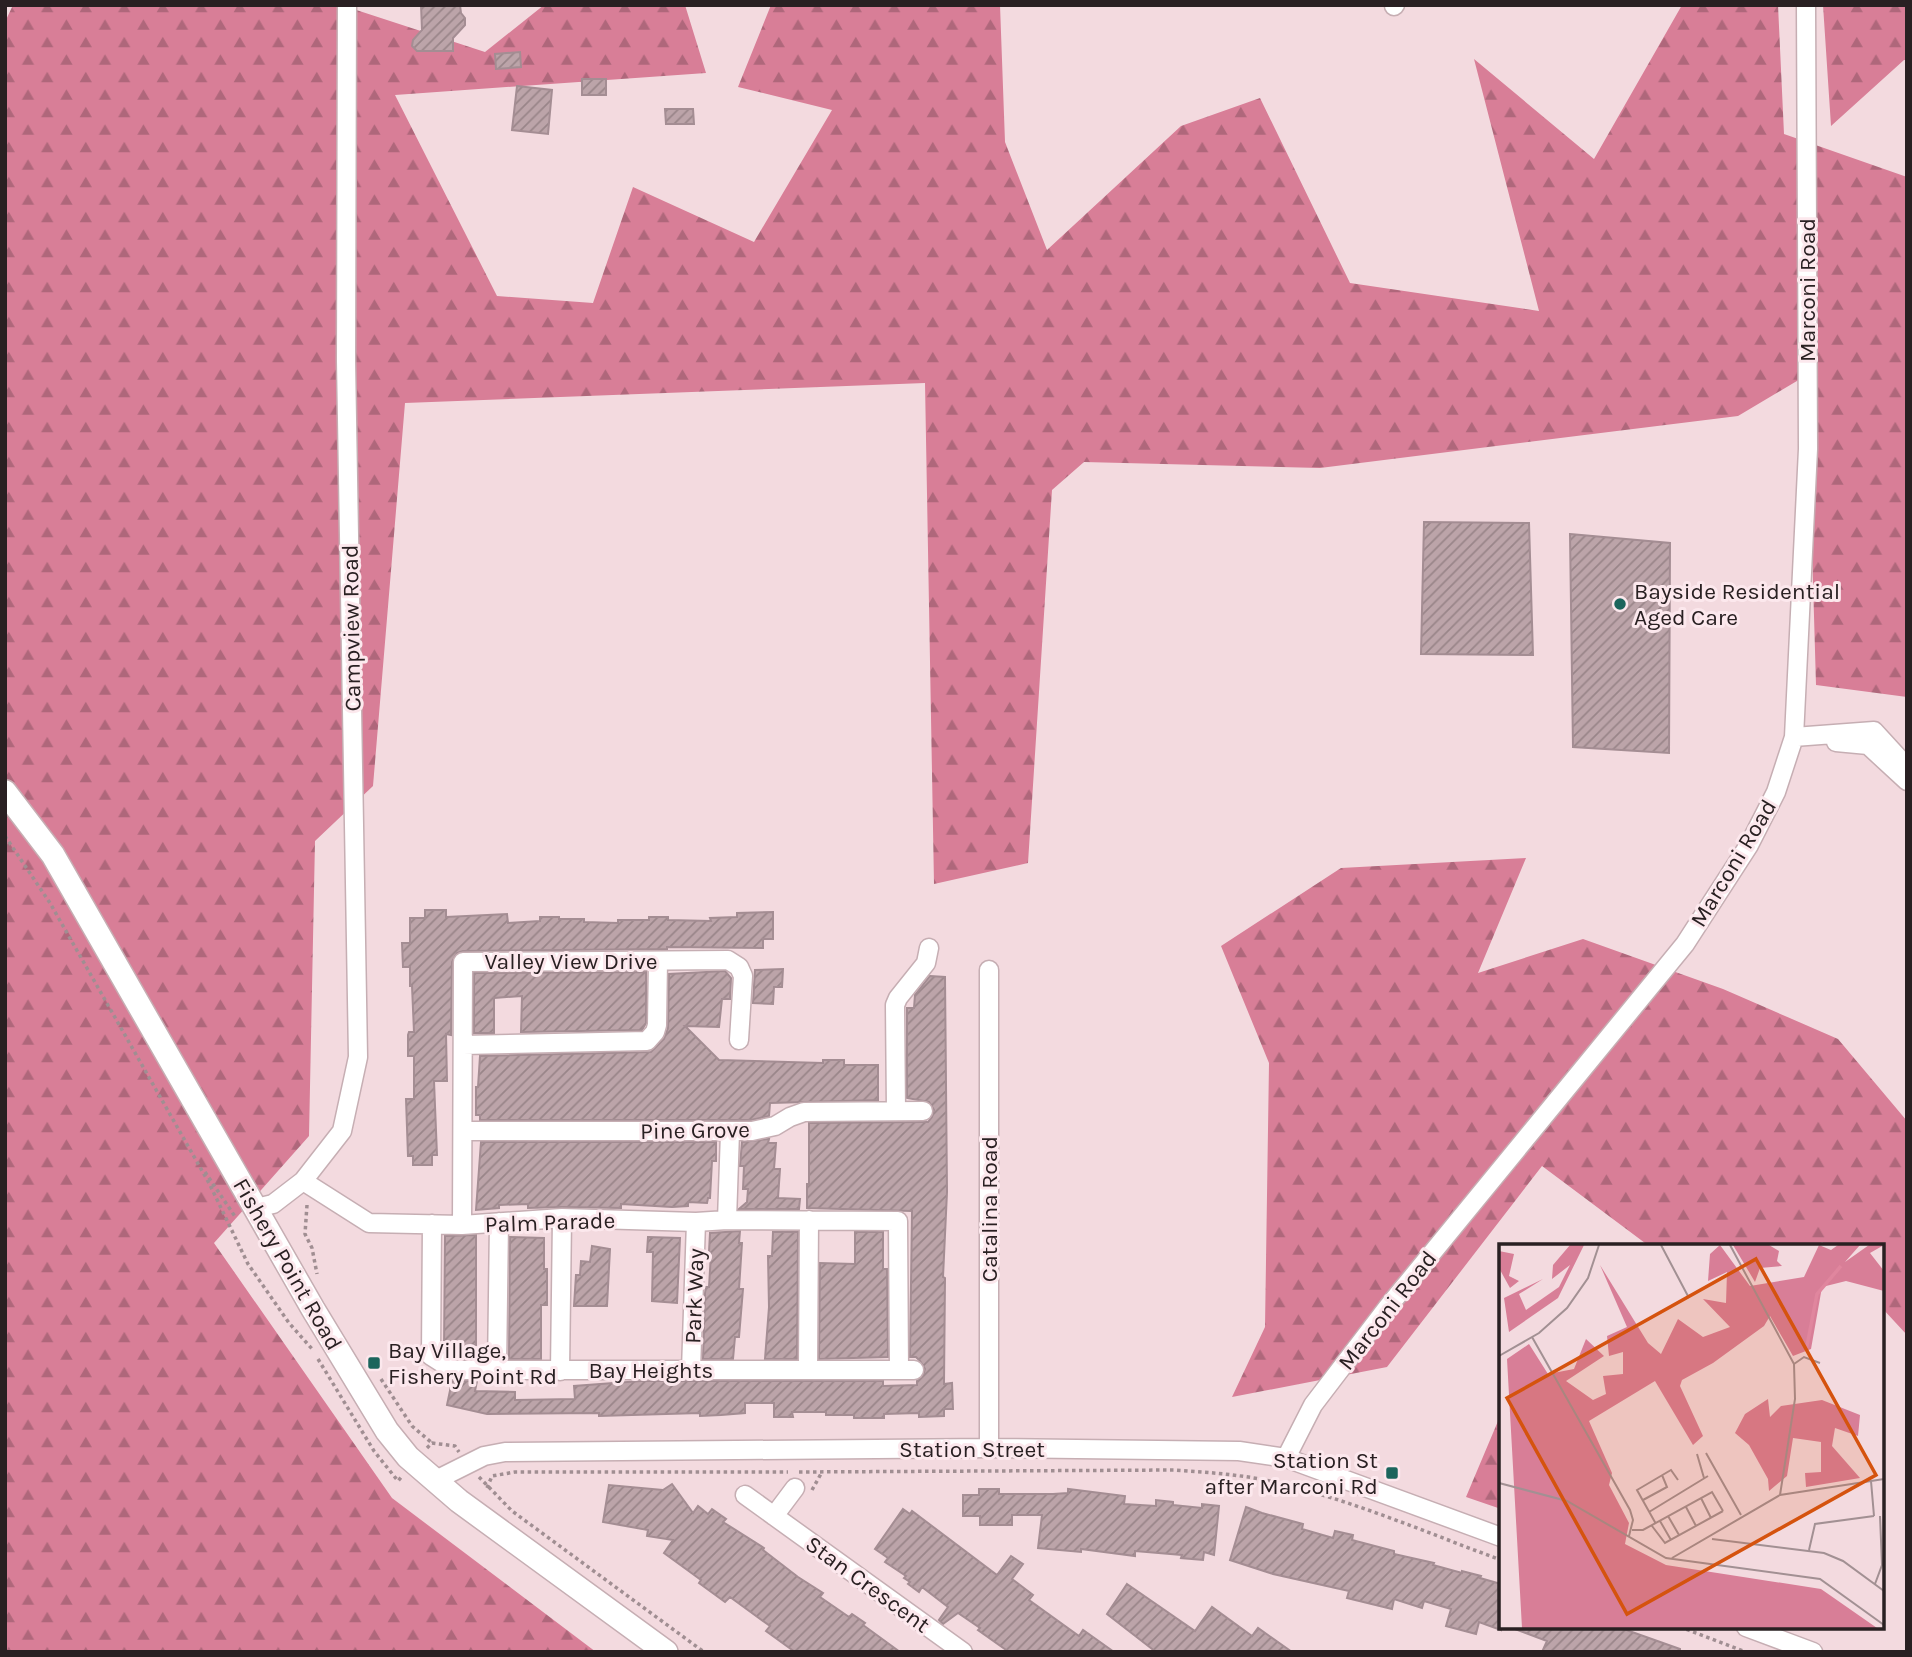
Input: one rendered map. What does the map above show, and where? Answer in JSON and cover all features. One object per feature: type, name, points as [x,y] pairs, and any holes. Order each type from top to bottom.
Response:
[{"type":"main road","name":"Fishery Point Road","points":[[5,792],[53,855],[374,1413],[414,1463],[434,1481],[666,1652]]},
{"type":"street","name":"Campview Road","points":[[256,1208],[272,1205],[303,1181],[341,1131],[358,1057],[346,361],[347,5]]},
{"type":"street","name":"Marconi Road","points":[[1286,1458],[1313,1405],[1387,1308],[1685,944],[1749,845],[1776,792],[1794,737],[1808,449],[1806,5]]},
{"type":"street","points":[[1794,737],[1874,731],[1907,767]]},
{"type":"street","points":[[1794,737],[1868,745],[1907,781]]},
{"type":"street","points":[[896,1111],[895,1005],[926,962],[929,948]]},
{"type":"street","name":"Valley View Drive","points":[[463,1225],[463,962],[728,960],[739,967],[743,976],[739,1040]]},
{"type":"street","points":[[463,1045],[647,1041],[657,1025],[658,961]]},
{"type":"street","name":"Catalina Road","points":[[989,970],[989,1448]]},
{"type":"street","name":"Pine Grove","points":[[463,1130],[730,1132],[775,1126],[790,1116],[804,1112],[923,1111]]},
{"type":"street","points":[[727,1220],[730,1132]]},
{"type":"street","name":"Palm Parade","points":[[303,1181],[369,1223],[463,1225],[562,1218],[696,1222],[898,1221],[907,1369]]},
{"type":"street","points":[[560,1371],[562,1218]]},
{"type":"street","points":[[808,1369],[809,1220]]},
{"type":"street","points":[[497,1370],[499,1222]]},
{"type":"street","name":"Park Way","points":[[691,1370],[696,1222]]},
{"type":"street","name":"Bay Heights","points":[[432,1224],[430,1356],[453,1370],[907,1369]]},
{"type":"street","name":"Station Street","points":[[434,1481],[484,1456],[505,1452],[989,1448],[1239,1451],[1286,1458],[1499,1536]]},
{"type":"street","points":[[774,1516],[801,1493]]},
{"type":"street","name":"Stan Crescent","points":[[745,1495],[963,1652]]},
{"type":"street","points":[[1751,1629],[1813,1652]]},
{"type":"path","points":[[5,836],[50,903],[209,1183],[248,1264],[289,1323],[311,1347],[374,1451],[398,1481],[432,1443]]},
{"type":"path","points":[[307,1205],[305,1234],[312,1248],[316,1272],[323,1283]]},
{"type":"path","points":[[379,1376],[412,1426],[432,1443],[455,1447],[487,1488],[512,1511],[704,1652]]},
{"type":"path","points":[[487,1488],[492,1476],[515,1472],[1175,1470],[1220,1473],[1263,1480],[1327,1496],[1499,1559]]},
{"type":"path","points":[[801,1493],[823,1472]]},
{"type":"path","points":[[1685,1629],[1746,1652]]},
{"type":"green space","points":[[13,5],[341,5],[485,52],[544,5],[685,5],[706,73],[395,95],[497,296],[593,303],[633,187],[754,242],[832,110],[738,87],[771,5],[1000,5],[1005,142],[1047,250],[1181,126],[1260,98],[1350,283],[1539,311],[1474,59],[1594,159],[1682,5],[1778,5],[1784,134],[1907,177],[1907,697],[1816,685],[1807,375],[1738,416],[1320,468],[1084,462],[1052,490],[1028,863],[934,884],[925,383],[405,403],[373,786],[315,841],[309,1136],[214,1243],[392,1498],[596,1652],[5,1652],[5,22]]},
{"type":"green space","points":[[1823,5],[1907,5],[1907,60],[1831,126]]},
{"type":"green space","points":[[1526,858],[1478,973],[1583,939],[1723,989],[1838,1039],[1907,1121],[1907,1335],[1884,1310],[1884,1244],[1646,1244],[1542,1166],[1387,1367],[1232,1397],[1265,1327],[1269,1063],[1221,946],[1341,868]]},
{"type":"green space","points":[[1499,1419],[1499,1508],[1466,1497]]},
{"type":"building","points":[[421,5],[460,5],[465,25],[453,38],[453,51],[417,51],[412,46],[413,40],[422,30]]},
{"type":"building","points":[[520,52],[521,67],[496,69],[495,54]]},
{"type":"building","points":[[582,79],[606,79],[606,95],[582,95]]},
{"type":"building","points":[[517,86],[552,90],[548,134],[512,130]]},
{"type":"building","points":[[665,109],[693,109],[694,124],[666,124]]},
{"type":"building","points":[[1424,522],[1529,523],[1533,655],[1421,654]]},
{"type":"building","name":"Bayside Residential Aged Care","points":[[1570,534],[1670,543],[1669,753],[1573,747]]},
{"type":"building","points":[[425,910],[446,910],[446,917],[507,914],[508,923],[540,921],[540,917],[618,923],[618,920],[649,920],[649,917],[711,921],[710,918],[737,917],[737,913],[773,912],[773,939],[763,939],[763,948],[667,947],[457,953],[452,962],[451,1035],[446,1034],[447,1081],[434,1081],[437,1155],[432,1155],[432,1165],[413,1165],[413,1156],[408,1156],[406,1099],[414,1099],[414,1056],[408,1056],[408,1035],[409,1032],[414,1032],[412,986],[410,967],[403,967],[402,943],[410,943],[410,918],[425,918]]},
{"type":"building","points":[[783,969],[782,987],[774,987],[773,1004],[753,1003],[755,970]]},
{"type":"building","points":[[725,971],[731,978],[730,999],[722,999],[719,1027],[685,1026],[719,1060],[823,1063],[823,1060],[844,1060],[844,1065],[878,1065],[878,1100],[770,1103],[769,1116],[751,1120],[480,1120],[480,1115],[476,1115],[480,1056],[651,1052],[664,1039],[668,1028],[669,974]]},
{"type":"building","points":[[646,972],[646,1023],[642,1030],[521,1032],[522,996],[494,998],[494,1033],[474,1033],[474,973]]},
{"type":"building","points":[[930,976],[945,977],[947,1192],[943,1277],[944,1384],[952,1383],[953,1409],[944,1409],[944,1416],[919,1417],[919,1413],[884,1414],[884,1418],[854,1418],[854,1415],[826,1415],[826,1412],[792,1412],[793,1417],[774,1417],[774,1403],[745,1403],[745,1413],[599,1416],[599,1413],[487,1414],[447,1405],[452,1381],[477,1381],[475,1391],[515,1392],[515,1400],[575,1399],[574,1386],[641,1381],[883,1381],[883,1386],[917,1385],[925,1369],[916,1357],[910,1357],[912,1211],[807,1208],[807,1184],[809,1123],[928,1122],[932,1117],[934,1110],[929,1102],[907,1098],[907,1008],[914,1008],[915,995]]},
{"type":"building","points":[[769,1139],[768,1143],[776,1143],[774,1169],[780,1169],[778,1198],[800,1199],[799,1209],[739,1209],[747,1202],[748,1189],[743,1189],[744,1166],[740,1166],[742,1142]]},
{"type":"building","points":[[481,1142],[716,1142],[716,1161],[712,1161],[710,1198],[707,1203],[688,1202],[688,1206],[672,1207],[621,1204],[621,1208],[528,1208],[528,1204],[499,1205],[499,1208],[476,1210]]},
{"type":"building","points":[[740,1231],[739,1243],[742,1243],[739,1289],[743,1289],[739,1337],[735,1337],[733,1359],[703,1359],[705,1293],[706,1287],[709,1287],[711,1253],[710,1233]]},
{"type":"building","points":[[773,1232],[798,1232],[797,1359],[765,1359],[769,1307],[768,1256],[772,1256]]},
{"type":"building","points":[[855,1232],[883,1232],[883,1269],[887,1269],[888,1357],[819,1359],[820,1263],[855,1264]]},
{"type":"building","points":[[476,1235],[476,1345],[472,1345],[472,1359],[456,1359],[457,1355],[444,1351],[445,1236]]},
{"type":"building","points":[[510,1237],[544,1238],[547,1305],[541,1305],[541,1359],[509,1359]]},
{"type":"building","points":[[648,1237],[680,1238],[677,1303],[652,1301],[653,1252],[647,1252]]},
{"type":"building","points":[[592,1246],[610,1249],[607,1306],[574,1306],[576,1275],[580,1275],[581,1261],[590,1262]]},
{"type":"building","points":[[672,1484],[693,1513],[698,1506],[708,1514],[712,1509],[726,1519],[723,1522],[764,1548],[763,1550],[798,1577],[823,1593],[820,1597],[849,1617],[852,1614],[900,1652],[795,1652],[766,1631],[770,1626],[730,1597],[725,1602],[699,1583],[701,1580],[664,1553],[673,1540],[647,1536],[648,1530],[603,1522],[609,1485],[663,1490]]},
{"type":"building","points":[[979,1489],[999,1489],[999,1494],[1053,1494],[1068,1493],[1068,1489],[1125,1496],[1124,1504],[1156,1506],[1156,1500],[1202,1508],[1202,1504],[1219,1506],[1214,1555],[1204,1552],[1203,1560],[1181,1558],[1182,1555],[1135,1551],[1135,1556],[1081,1549],[1081,1552],[1038,1548],[1042,1515],[1012,1515],[1012,1525],[980,1525],[980,1516],[963,1516],[963,1495],[979,1495]]},
{"type":"building","points":[[1246,1507],[1303,1524],[1302,1529],[1333,1538],[1335,1531],[1353,1535],[1352,1540],[1394,1551],[1394,1554],[1481,1576],[1480,1578],[1499,1583],[1501,1630],[1479,1622],[1476,1634],[1446,1626],[1451,1609],[1424,1601],[1422,1608],[1394,1599],[1392,1609],[1347,1598],[1349,1591],[1273,1574],[1230,1560]]},
{"type":"building","points":[[903,1509],[910,1514],[912,1511],[997,1575],[1011,1556],[1023,1564],[1012,1579],[1033,1595],[1029,1600],[1079,1636],[1083,1630],[1114,1652],[1009,1652],[958,1613],[943,1624],[939,1620],[948,1607],[922,1587],[919,1592],[908,1584],[910,1582],[904,1578],[906,1576],[885,1562],[888,1558],[875,1549]]},
{"type":"building","points":[[1127,1584],[1195,1631],[1212,1607],[1252,1636],[1258,1628],[1292,1652],[1156,1652],[1107,1614]]},
{"type":"building","points":[[1515,1629],[1624,1629],[1680,1649],[1680,1652],[1542,1652],[1547,1641]]},
{"type":"place","name":"Bayside Residential Aged Care","points":[[1620,604]]},
{"type":"place","name":"Bay Village, Fishery Point Rd","points":[[374,1363]]},
{"type":"place","name":"Station St after Marconi Rd","points":[[1392,1473]]}]
